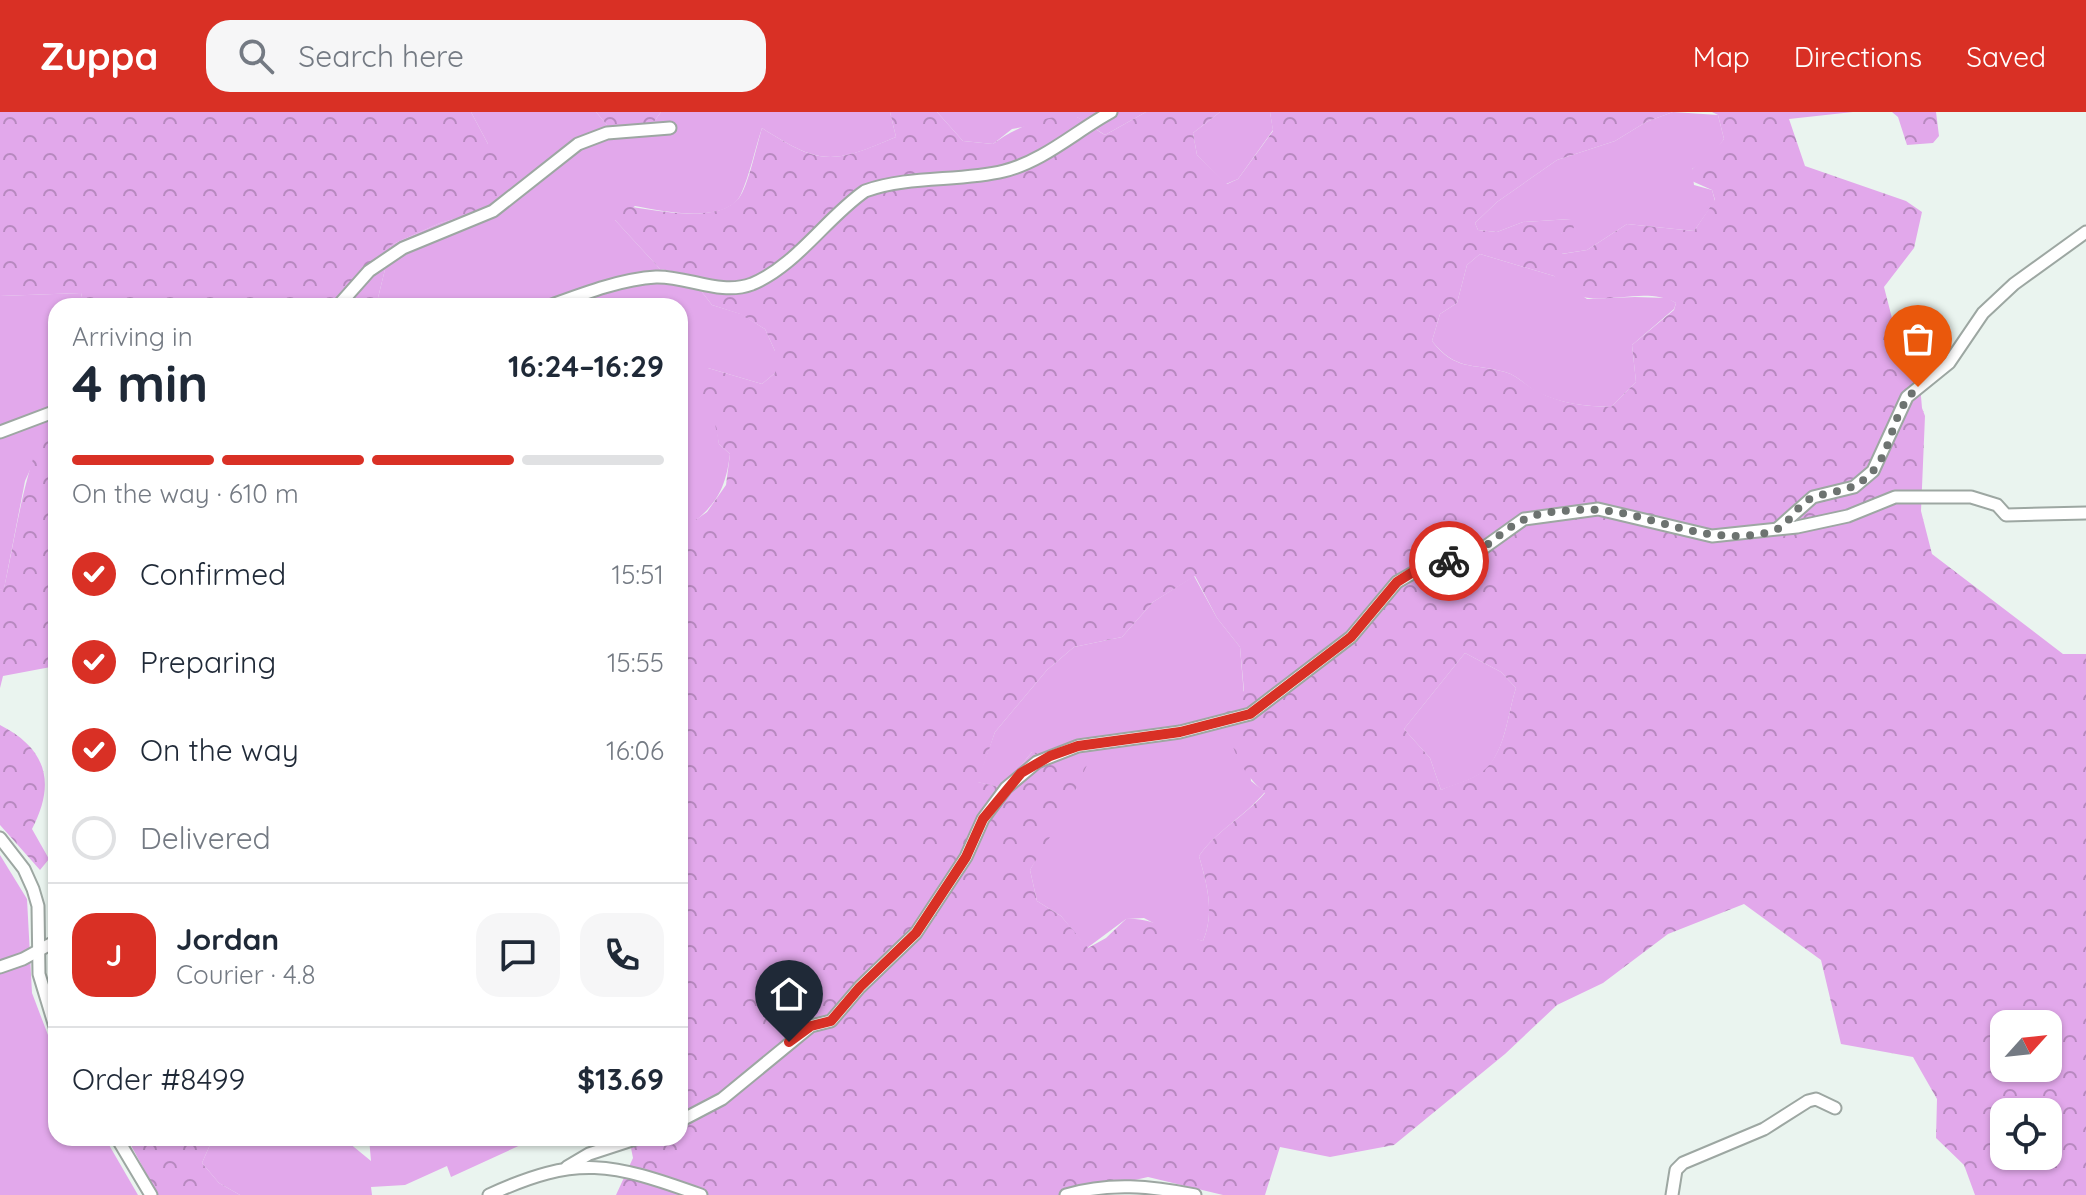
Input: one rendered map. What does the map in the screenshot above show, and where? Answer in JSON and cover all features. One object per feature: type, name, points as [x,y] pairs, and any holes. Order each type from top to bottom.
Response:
[{"type":"street","points":[[571,298],[655,277],[726,288],[748,285],[770,276],[865,191],[898,183],[1003,171],[1024,165],[1111,112]]},
{"type":"street","points":[[345,298],[369,271],[403,248],[493,211],[578,144],[607,133],[670,128]]},
{"type":"street","points":[[1771,532],[1790,521],[1813,497],[1854,487],[1873,471],[1907,397],[1949,363],[1983,313],[2014,284],[2086,232]]},
{"type":"street","points":[[0,432],[48,414]]},
{"type":"street","points":[[688,1117],[722,1099],[811,1026],[831,1021],[860,987],[916,933],[966,857],[983,819],[1006,788],[1037,762],[1078,746],[1180,732],[1250,714],[1351,637],[1397,582],[1427,565],[1475,554],[1524,519],[1598,509],[1700,534],[1771,532],[1848,516],[1895,497],[1971,497],[1997,505],[2006,515],[2086,513]]},
{"type":"street","points":[[0,838],[24,869],[38,906],[37,953],[48,1008]]},
{"type":"street","points":[[0,967],[48,946]]},
{"type":"street","points":[[1672,1195],[1676,1170],[1683,1163],[1764,1129],[1808,1101],[1822,1101],[1835,1108]]},
{"type":"street","points":[[122,1146],[151,1195]]},
{"type":"street","points":[[567,1167],[589,1154],[614,1146]]},
{"type":"street","points":[[489,1195],[543,1172],[567,1167],[624,1171],[701,1195]]},
{"type":"street","points":[[1066,1195],[1098,1187],[1122,1186],[1195,1195]]},
{"type":"green space","points":[[0,112],[471,112],[488,144],[521,180],[479,212],[440,223],[391,245],[378,298],[82,298],[81,293],[0,296]]},
{"type":"green space","points":[[471,112],[596,112],[607,125],[651,126],[661,112],[890,112],[896,137],[841,156],[814,155],[762,128],[741,194],[733,204],[722,210],[692,214],[635,206],[615,220],[660,269],[688,274],[712,305],[741,314],[765,329],[775,351],[775,373],[762,384],[708,368],[719,444],[730,454],[717,498],[688,527],[688,298],[378,298],[391,245],[440,223],[479,212],[488,144]]},
{"type":"green space","points":[[596,112],[661,112],[651,126],[607,125]]},
{"type":"green space","points":[[890,112],[937,112],[963,141],[993,144],[1021,128],[1056,117],[1077,117],[1105,135],[1146,112],[1220,112],[1193,133],[1197,155],[1227,184],[1238,179],[1273,131],[1270,112],[1673,112],[1646,122],[1615,141],[1557,160],[1497,202],[1475,223],[1478,230],[1497,232],[1523,222],[1571,219],[1574,228],[1561,234],[1562,254],[1587,250],[1627,224],[1694,231],[1715,200],[1712,190],[1685,178],[1724,139],[1718,115],[1712,112],[1853,112],[1789,119],[1805,166],[1906,201],[1922,212],[1914,248],[1884,287],[1894,326],[1916,338],[1925,416],[1921,511],[1932,554],[2063,654],[2086,654],[2086,1195],[1975,1195],[1964,1165],[1936,1138],[1937,1099],[1913,1057],[1841,1044],[1821,960],[1744,904],[1668,934],[1603,983],[1557,1005],[1505,1054],[1394,1145],[1330,1157],[1280,1147],[1265,1195],[1223,1195],[1148,1177],[1069,1195],[616,1195],[633,1158],[631,1146],[688,1146],[688,525],[707,512],[726,485],[730,454],[719,444],[712,409],[701,403],[708,368],[762,384],[775,373],[775,351],[765,329],[740,314],[712,305],[688,274],[660,269],[615,220],[614,205],[680,213],[714,212],[728,207],[742,192],[762,128],[813,155],[841,156],[896,137]],"holes":[[[1480,254],[1554,276],[1566,289],[1580,296],[1595,299],[1661,297],[1676,303],[1674,310],[1632,345],[1636,382],[1611,407],[1573,404],[1555,399],[1509,373],[1457,362],[1440,351],[1432,341],[1440,314],[1457,303],[1467,265]],[[1195,576],[1217,618],[1240,647],[1244,691],[1222,706],[1231,742],[1247,774],[1265,793],[1199,856],[1209,909],[1203,941],[1155,923],[1126,919],[1106,938],[1088,948],[1061,916],[1037,901],[1030,870],[1065,812],[1087,765],[1032,752],[1003,788],[978,782],[995,732],[1047,670],[1074,647],[1122,637],[1153,602]],[[1465,653],[1501,672],[1516,688],[1497,754],[1483,771],[1441,790],[1430,758],[1404,729]]]},
{"type":"green space","points":[[937,112],[1146,112],[1105,135],[1077,117],[1012,129],[993,144],[963,141]]},
{"type":"green space","points":[[1220,112],[1270,112],[1273,130],[1238,179],[1226,184],[1197,155],[1193,133]]},
{"type":"green space","points":[[1673,112],[1718,115],[1724,139],[1711,157],[1692,169],[1694,185],[1712,190],[1715,201],[1694,231],[1627,224],[1587,250],[1561,254],[1561,234],[1571,219],[1523,222],[1497,232],[1478,230],[1475,223],[1497,202],[1557,160],[1615,141],[1646,122]]},
{"type":"green space","points":[[1892,112],[1936,112],[1939,136],[1933,143],[1907,145],[1898,117]]},
{"type":"green space","points":[[1480,254],[1554,276],[1587,299],[1667,298],[1676,303],[1674,309],[1632,345],[1636,382],[1611,407],[1564,402],[1537,392],[1509,373],[1457,362],[1432,341],[1440,314],[1457,303],[1467,265]]},
{"type":"green space","points":[[81,293],[82,298],[48,298],[48,431],[25,481],[4,589],[0,590],[0,296]]},
{"type":"green space","points":[[48,424],[48,668],[3,676],[0,688],[0,590],[4,588],[30,470]]},
{"type":"green space","points":[[1194,576],[1217,618],[1240,647],[1251,781],[1265,792],[1199,856],[1209,909],[1203,941],[1174,934],[1144,918],[1126,919],[1087,948],[1061,916],[1037,901],[1030,870],[1045,843],[1032,752],[1003,788],[977,782],[995,732],[1047,670],[1074,647],[1122,637],[1153,602]]},
{"type":"green space","points":[[1465,653],[1501,672],[1516,688],[1501,744],[1491,764],[1479,775],[1441,790],[1430,758],[1404,729]]},
{"type":"green space","points":[[0,725],[28,745],[43,769],[44,797],[32,829],[48,857],[40,870],[0,825]]},
{"type":"green space","points":[[0,855],[27,899],[32,993],[48,1035],[48,1146],[110,1146],[138,1195],[0,1195]]},
{"type":"green space","points":[[131,1146],[209,1146],[202,1163],[219,1183],[240,1195],[158,1195]]},
{"type":"green space","points":[[209,1146],[353,1146],[371,1161],[370,1146],[519,1146],[451,1177],[447,1166],[405,1185],[371,1187],[372,1195],[240,1195],[219,1183],[202,1163]]},
{"type":"way so far","points":[[1449,561],[1460,560],[1487,548],[1524,519],[1578,510],[1598,509],[1629,515],[1687,533],[1712,536],[1771,532],[1790,521],[1813,497],[1854,487],[1873,471],[1900,408],[1918,387]]},
{"type":"route","points":[[789,1042],[811,1026],[831,1021],[860,987],[916,933],[972,847],[983,819],[1021,773],[1037,762],[1078,746],[1180,732],[1250,714],[1351,637],[1397,582],[1427,565],[1449,561]]}]
